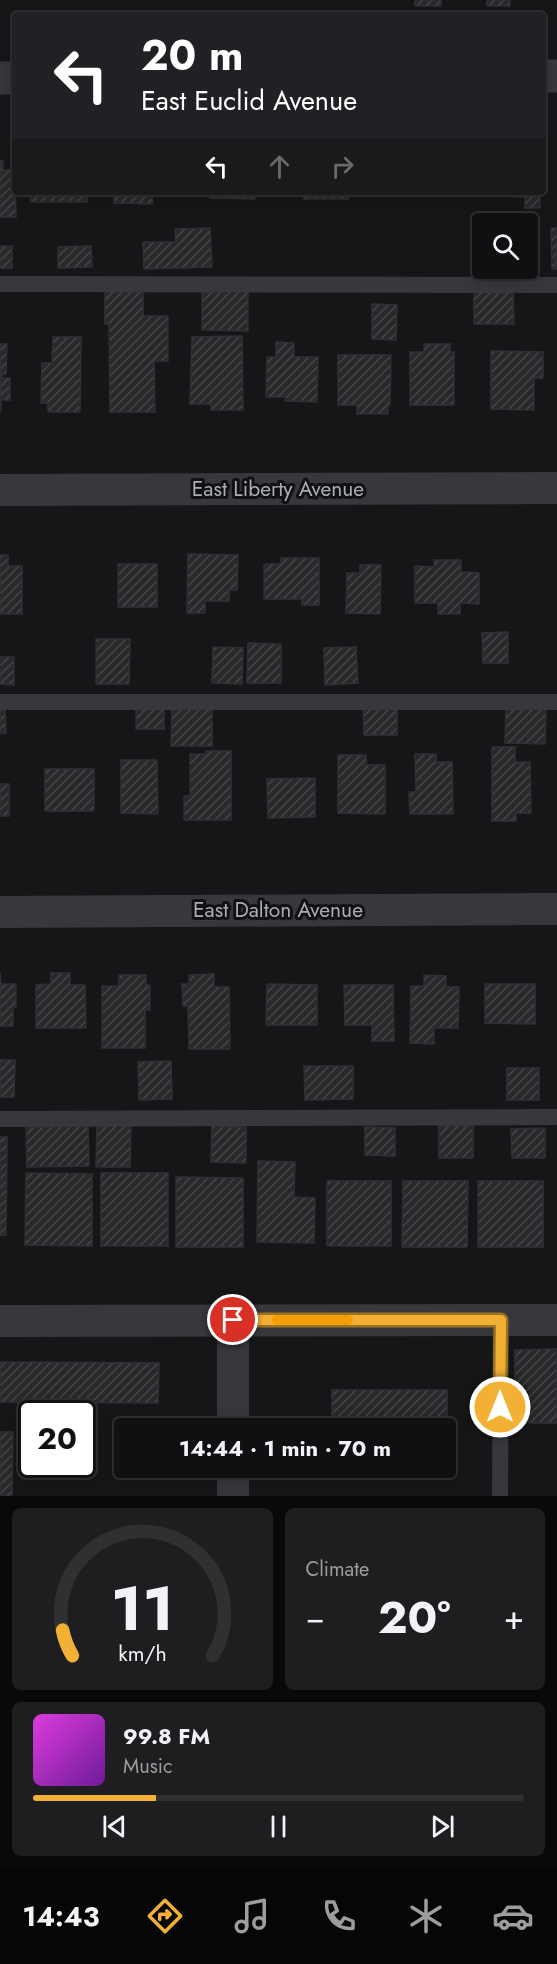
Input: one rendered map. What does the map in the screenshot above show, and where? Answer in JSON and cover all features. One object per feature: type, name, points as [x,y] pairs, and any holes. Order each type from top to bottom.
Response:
[{"type":"street","name":"East Liberty Avenue","points":[[0,490],[557,488]]},
{"type":"street","name":"East Dalton Avenue","points":[[0,912],[557,909]]},
{"type":"street","points":[[233,1320],[233,1418]]},
{"type":"street","points":[[0,1321],[557,1320]]},
{"type":"street","points":[[233,1478],[233,1496]]},
{"type":"lane","points":[[0,284],[557,285]]},
{"type":"lane","points":[[0,702],[557,702]]},
{"type":"lane","points":[[0,1119],[557,1117]]},
{"type":"lane","points":[[500,1496],[501,1320]]},
{"type":"building","points":[[415,0],[441,0],[441,6],[415,6]]},
{"type":"building","points":[[487,0],[510,0],[510,6],[487,6]]},
{"type":"building","points":[[0,160],[3,161],[3,170],[12,170],[12,195],[16,195],[16,217],[0,217]]},
{"type":"building","points":[[31,195],[87,195],[87,202],[31,202]]},
{"type":"building","points":[[114,195],[153,195],[152,204],[114,203]]},
{"type":"building","points":[[210,195],[255,195],[255,199],[210,198]]},
{"type":"building","points":[[304,195],[348,195],[348,199],[304,199]]},
{"type":"building","points":[[540,195],[540,208],[525,208],[525,197],[495,196]]},
{"type":"building","points":[[210,228],[212,267],[144,269],[143,242],[176,242],[175,229]]},
{"type":"building","points":[[551,228],[557,228],[557,269],[552,269]]},
{"type":"building","points":[[0,246],[12,246],[12,268],[0,268]]},
{"type":"building","points":[[91,246],[92,267],[58,268],[58,247]]},
{"type":"building","points":[[202,287],[248,288],[248,331],[202,330]]},
{"type":"building","points":[[513,288],[514,324],[474,324],[474,289]]},
{"type":"building","points":[[105,289],[143,289],[143,316],[168,316],[168,361],[154,361],[155,412],[110,412],[109,324],[105,324]]},
{"type":"building","points":[[372,304],[397,305],[396,340],[372,339]]},
{"type":"building","points":[[242,336],[243,410],[211,410],[211,404],[190,404],[192,337]]},
{"type":"building","points":[[53,337],[81,337],[80,412],[48,412],[48,403],[41,403],[42,363],[52,363]]},
{"type":"building","points":[[276,342],[294,343],[294,357],[318,357],[317,402],[285,401],[286,397],[266,397],[267,357],[276,357]]},
{"type":"building","points":[[0,344],[7,344],[6,374],[2,374],[2,378],[10,378],[10,400],[1,400],[1,412]]},
{"type":"building","points":[[424,344],[450,344],[450,352],[454,352],[454,405],[410,405],[410,352],[424,352]]},
{"type":"building","points":[[491,351],[543,352],[543,378],[534,378],[534,410],[491,409]]},
{"type":"building","points":[[338,355],[391,355],[388,414],[357,414],[357,405],[338,405]]},
{"type":"building","points":[[188,554],[238,555],[237,590],[229,590],[229,601],[205,601],[205,613],[187,613]]},
{"type":"building","points":[[0,555],[8,555],[8,566],[22,566],[22,614],[0,614]]},
{"type":"building","points":[[281,558],[319,558],[319,605],[302,605],[302,599],[264,599],[264,564],[281,564]]},
{"type":"building","points":[[434,560],[461,560],[461,572],[479,573],[479,604],[460,603],[460,614],[438,614],[438,603],[415,603],[415,566],[434,567]]},
{"type":"building","points":[[118,564],[157,564],[157,607],[118,607]]},
{"type":"building","points":[[360,565],[381,565],[380,614],[346,613],[347,573],[360,573]]},
{"type":"building","points":[[508,632],[508,663],[483,663],[482,633]]},
{"type":"building","points":[[96,639],[130,639],[129,684],[96,684]]},
{"type":"building","points":[[248,643],[281,644],[281,683],[247,683]]},
{"type":"building","points":[[213,647],[243,648],[242,684],[212,683]]},
{"type":"building","points":[[356,647],[358,683],[325,685],[324,648]]},
{"type":"building","points":[[0,657],[14,657],[14,685],[0,684]]},
{"type":"building","points":[[136,705],[164,705],[164,729],[136,729]]},
{"type":"building","points":[[172,705],[212,706],[212,746],[171,746]]},
{"type":"building","points":[[506,705],[546,706],[545,744],[505,743]]},
{"type":"building","points":[[5,706],[6,733],[0,733],[0,707]]},
{"type":"building","points":[[363,706],[397,706],[397,735],[364,735]]},
{"type":"building","points":[[492,747],[515,747],[515,762],[530,762],[531,813],[516,813],[516,821],[492,821]]},
{"type":"building","points":[[206,751],[231,751],[231,820],[184,820],[184,796],[190,796],[190,754],[206,754]]},
{"type":"building","points":[[415,754],[436,754],[436,762],[452,762],[453,814],[410,814],[409,792],[416,792]]},
{"type":"building","points":[[338,755],[366,755],[366,765],[385,765],[385,814],[338,813]]},
{"type":"building","points":[[121,760],[157,760],[158,814],[121,813]]},
{"type":"building","points":[[45,769],[94,769],[94,811],[45,811]]},
{"type":"building","points":[[315,778],[315,817],[268,818],[267,779]]},
{"type":"building","points":[[0,784],[9,784],[9,816],[0,816]]},
{"type":"building","points":[[0,973],[1,984],[16,984],[13,1026],[0,1026]]},
{"type":"building","points":[[51,973],[70,973],[70,985],[85,985],[86,1028],[36,1028],[36,985],[51,984]]},
{"type":"building","points":[[214,974],[214,987],[229,987],[230,1049],[189,1049],[188,1006],[183,1006],[182,984],[189,984],[189,975]]},
{"type":"building","points":[[119,975],[146,975],[146,985],[150,985],[150,1010],[145,1010],[145,1048],[102,1048],[102,986],[119,986]]},
{"type":"building","points":[[424,975],[446,976],[446,987],[459,987],[458,1028],[434,1028],[434,1044],[410,1043],[411,986],[424,986]]},
{"type":"building","points":[[267,984],[317,985],[317,1025],[266,1025]]},
{"type":"building","points":[[485,984],[535,984],[535,1024],[485,1023]]},
{"type":"building","points":[[344,985],[393,985],[394,1041],[372,1041],[372,1025],[345,1025]]},
{"type":"building","points":[[0,1060],[15,1060],[14,1097],[0,1097]]},
{"type":"building","points":[[171,1061],[172,1099],[139,1100],[138,1062]]},
{"type":"building","points":[[304,1066],[353,1066],[353,1099],[305,1100]]},
{"type":"building","points":[[507,1068],[539,1068],[539,1100],[507,1100]]},
{"type":"building","points":[[97,1123],[131,1124],[130,1167],[96,1167]]},
{"type":"building","points":[[473,1125],[473,1158],[439,1158],[439,1126]]},
{"type":"building","points":[[88,1126],[89,1166],[27,1167],[26,1127]]},
{"type":"building","points":[[212,1126],[246,1127],[246,1163],[211,1162]]},
{"type":"building","points":[[365,1127],[395,1128],[395,1156],[365,1155]]},
{"type":"building","points":[[545,1128],[545,1158],[512,1158],[511,1129]]},
{"type":"building","points":[[0,1137],[7,1137],[6,1235],[0,1235]]},
{"type":"building","points":[[258,1161],[295,1162],[294,1197],[315,1198],[314,1243],[257,1242]]},
{"type":"building","points":[[26,1173],[92,1174],[92,1246],[25,1245]]},
{"type":"building","points":[[101,1173],[168,1173],[168,1246],[101,1246]]},
{"type":"building","points":[[176,1177],[243,1178],[243,1247],[176,1247]]},
{"type":"building","points":[[327,1181],[391,1181],[391,1246],[327,1246]]},
{"type":"building","points":[[403,1181],[468,1181],[467,1247],[402,1247]]},
{"type":"building","points":[[478,1181],[543,1181],[543,1247],[478,1247]]},
{"type":"building","points":[[556,1349],[557,1423],[515,1423],[515,1350]]},
{"type":"building","points":[[0,1362],[159,1363],[158,1403],[96,1403],[96,1400],[0,1402]]},
{"type":"building","points":[[332,1390],[447,1390],[447,1418],[332,1418]]},
{"type":"building","points":[[0,1432],[13,1432],[12,1496],[0,1496]]},
{"type":"slow traffic","points":[[277,1320],[348,1320]]},
{"type":"route","points":[[233,1320],[501,1320],[500,1407]]}]
